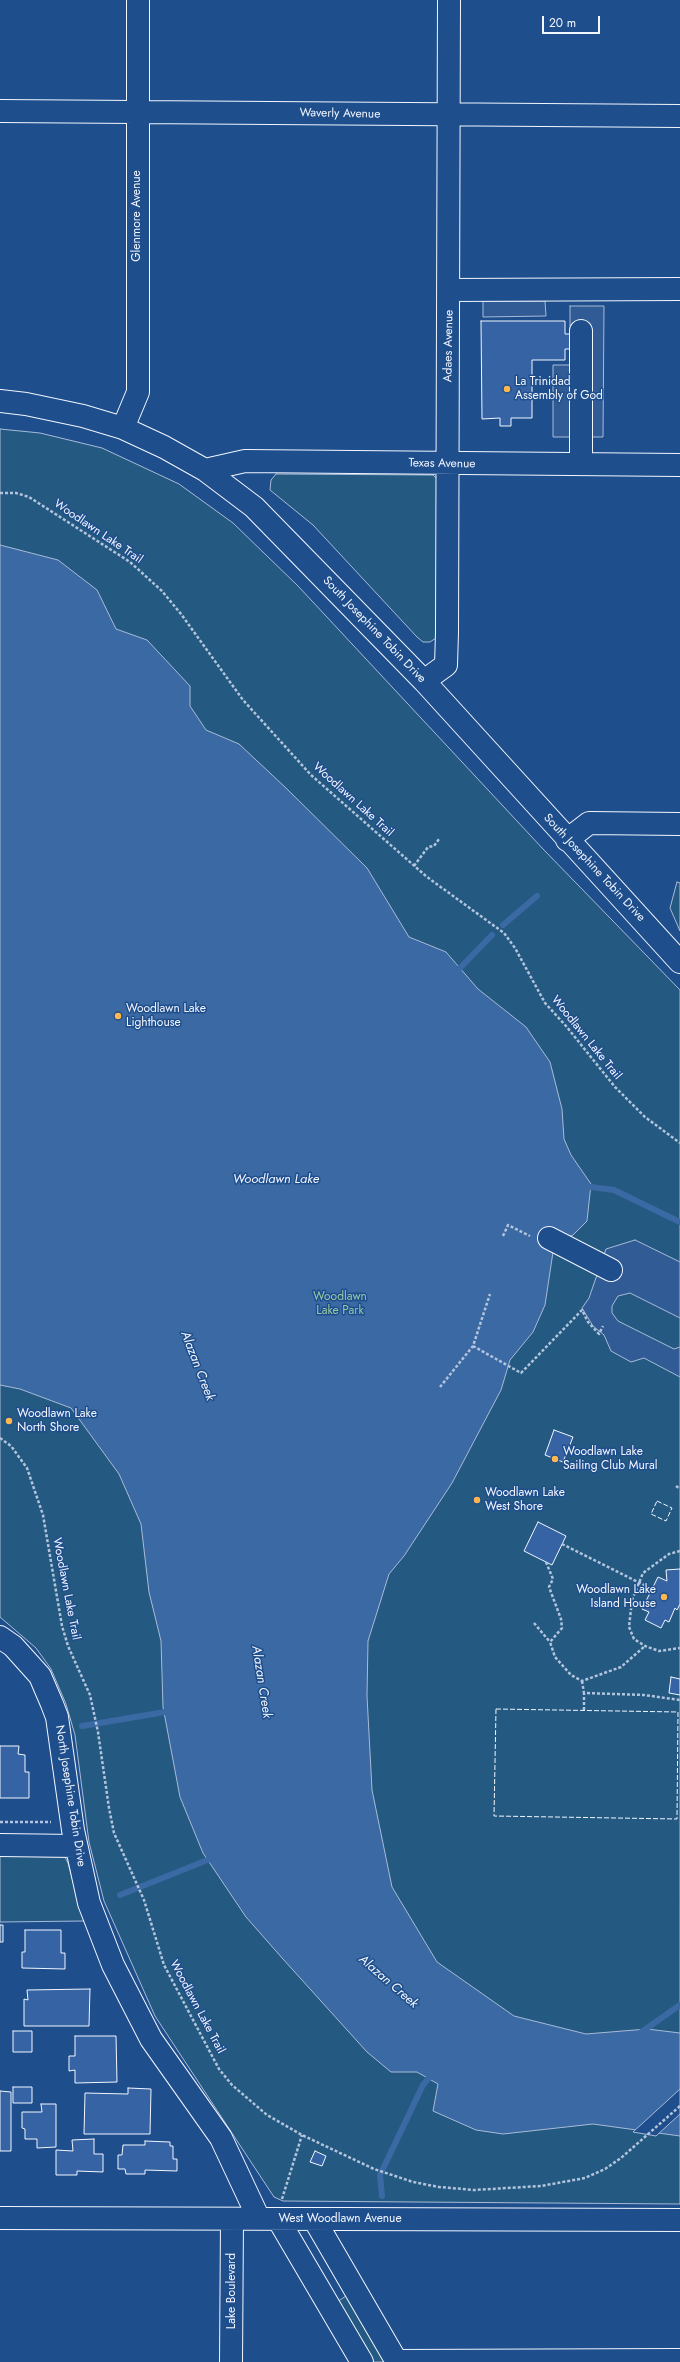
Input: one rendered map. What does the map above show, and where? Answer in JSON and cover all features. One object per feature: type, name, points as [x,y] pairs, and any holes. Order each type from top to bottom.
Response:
[{"type":"street","name":"Glenmore Avenue","points":[[123,428],[138,392],[138,0]]},
{"type":"street","name":"Adaes Avenue","points":[[424,681],[446,665],[450,290],[450,0]]},
{"type":"street","name":"Waverly Avenue","points":[[0,111],[137,111],[450,116],[680,116]]},
{"type":"street","points":[[450,290],[680,288]]},
{"type":"street","points":[[581,331],[581,464]]},
{"type":"street","name":"South Josephine Tobin Drive","points":[[0,401],[61,412],[123,428],[164,447],[205,470],[254,507],[424,681],[567,840],[680,962]]},
{"type":"street","name":"Texas Avenue","points":[[205,470],[245,461],[448,464],[680,464]]},
{"type":"street","points":[[567,840],[589,823],[680,824]]},
{"type":"street","points":[[549,1238],[611,1270]]},
{"type":"street","name":"North Josephine Tobin Drive","points":[[0,1637],[13,1646],[40,1676],[57,1717],[76,1846],[89,1903],[113,1964],[151,2039],[273,2213],[362,2362]]},
{"type":"street","points":[[0,1845],[76,1846]]},
{"type":"street","name":"West Woodlawn Avenue","points":[[0,2218],[232,2219],[273,2213],[314,2219],[680,2220]]},
{"type":"street","name":"Lake Boulevard","points":[[231,2362],[232,2219]]},
{"type":"street","points":[[314,2219],[397,2362],[680,2360]]},
{"type":"path","name":"Woodlawn Lake Trail","points":[[0,493],[16,493],[29,497],[130,562],[162,591],[181,614],[243,700],[311,775],[414,866],[504,933],[515,948],[545,1003],[566,1026],[615,1087],[645,1117],[680,1143]]},
{"type":"path","points":[[414,866],[428,847],[434,846],[439,840]]},
{"type":"path","points":[[440,1387],[473,1346],[490,1294]]},
{"type":"path","points":[[473,1346],[521,1373],[582,1310],[588,1322],[599,1334],[603,1326]]},
{"type":"path","name":"Woodlawn Lake Trail","points":[[0,1438],[11,1446],[26,1468],[43,1515],[62,1626],[68,1646],[90,1695],[98,1732],[114,1833],[132,1869],[144,1900],[164,1965],[219,2069],[246,2099],[267,2115],[302,2135],[374,2169],[393,2176],[439,2187],[474,2190],[541,2186],[585,2178],[605,2169],[622,2158],[680,2106]]},
{"type":"path","points":[[676,1486],[680,1488]]},
{"type":"path","points":[[562,1544],[652,1590]]},
{"type":"path","points":[[679,1650],[659,1651],[645,1646],[634,1639],[629,1627],[632,1600],[643,1573],[654,1563],[669,1554],[680,1551]]},
{"type":"path","points":[[546,1562],[553,1579],[549,1587],[561,1619],[562,1628],[550,1642]]},
{"type":"path","points":[[534,1623],[550,1642],[555,1657],[571,1675],[582,1681],[620,1667],[645,1646]]},
{"type":"path","points":[[582,1681],[584,1710]]},
{"type":"path","points":[[584,1693],[644,1695],[680,1700]]},
{"type":"path","points":[[50,1816],[52,1846]]},
{"type":"path","points":[[0,1822],[56,1822]]},
{"type":"path","points":[[273,2213],[302,2135]]},
{"type":"green space","name":"Woodlawn Lake Park","points":[[0,429],[40,433],[102,448],[179,484],[233,523],[298,586],[544,850],[680,990],[680,2204],[283,2201],[274,2197],[155,2016],[104,1901],[89,1842],[75,1735],[66,1704],[51,1669],[36,1648],[0,1617]]},
{"type":"green space","points":[[276,474],[433,475],[437,479],[438,630],[436,638],[430,642],[423,642],[417,637],[313,525],[270,490],[271,480]]},
{"type":"green space","points":[[677,882],[680,883],[680,931],[670,908]]},
{"type":"green space","points":[[0,1856],[65,1857],[84,1921],[0,1922]]},
{"type":"green space","points":[[349,2294],[389,2362],[372,2362],[337,2302]]},
{"type":"shaded area","points":[[483,301],[545,301],[546,316],[483,317]]},
{"type":"shaded area","points":[[570,306],[604,306],[603,437],[553,437],[553,365],[570,365]]},
{"type":"shaded area","points":[[635,1240],[680,1262],[680,1318],[630,1293],[618,1296],[612,1306],[612,1313],[618,1321],[674,1349],[680,1347],[680,1377],[644,1358],[631,1362],[611,1351],[604,1335],[593,1326],[582,1308],[589,1298],[606,1249]]},
{"type":"water","name":"Woodlawn Lake","points":[[0,545],[58,560],[97,590],[116,629],[147,640],[190,686],[190,706],[206,730],[239,744],[286,788],[367,868],[409,937],[446,952],[478,989],[526,1027],[550,1062],[562,1109],[564,1139],[571,1155],[591,1184],[587,1221],[573,1235],[544,1247],[553,1252],[545,1305],[533,1332],[510,1360],[501,1390],[452,1483],[404,1556],[389,1574],[368,1641],[367,1696],[372,1790],[392,1887],[437,1962],[514,2016],[586,2034],[647,2029],[680,2033],[680,2136],[593,2124],[503,2134],[476,2130],[433,2111],[438,2084],[417,2072],[391,2072],[367,2052],[246,1917],[203,1853],[180,1797],[163,1707],[161,1641],[149,1592],[141,1524],[119,1474],[71,1408],[20,1389],[0,1385]]},
{"type":"pier","points":[[680,2089],[680,2114],[656,2136],[633,2132]]},
{"type":"building","name":"La Trinidad Assembly of God","points":[[481,321],[565,321],[565,334],[572,334],[572,349],[565,349],[565,360],[532,360],[532,418],[511,418],[511,426],[500,426],[500,418],[482,419]]},
{"type":"building","points":[[554,1430],[573,1437],[563,1462],[545,1455]]},
{"type":"building","points":[[538,1522],[566,1536],[552,1565],[524,1551]]},
{"type":"building","name":"Woodlawn Lake Island House","points":[[680,1569],[680,1604],[677,1610],[675,1608],[669,1622],[665,1620],[661,1628],[645,1620],[649,1612],[642,1609],[658,1577],[667,1581],[666,1570]]},
{"type":"building","points":[[671,1677],[680,1679],[680,1695],[669,1693]]},
{"type":"building","points":[[0,1746],[19,1746],[18,1754],[25,1755],[25,1772],[29,1772],[29,1798],[0,1798]]},
{"type":"building","points":[[0,1925],[3,1925],[3,1942],[0,1942]]},
{"type":"building","points":[[25,1930],[61,1930],[61,1953],[65,1953],[65,1969],[22,1968],[22,1952],[25,1952]]},
{"type":"building","points":[[90,1989],[89,2026],[24,2026],[24,1999],[28,2000],[27,1990]]},
{"type":"building","points":[[13,2031],[32,2031],[32,2052],[13,2052]]},
{"type":"building","points":[[75,2036],[116,2036],[117,2082],[75,2083],[75,2070],[69,2071],[69,2056],[75,2056]]},
{"type":"building","points":[[13,2087],[32,2087],[32,2103],[13,2103]]},
{"type":"building","points":[[128,2088],[151,2089],[150,2134],[84,2134],[85,2093],[128,2094]]},
{"type":"building","points":[[0,2091],[11,2092],[11,2151],[0,2151]]},
{"type":"building","points":[[41,2104],[56,2104],[56,2147],[37,2148],[37,2139],[25,2139],[25,2129],[22,2128],[22,2112],[42,2112]]},
{"type":"building","points":[[94,2139],[94,2154],[103,2154],[103,2172],[77,2171],[77,2175],[56,2175],[56,2150],[73,2151],[72,2140]]},
{"type":"building","points":[[145,2141],[170,2142],[170,2146],[173,2146],[173,2159],[177,2159],[177,2171],[145,2170],[145,2174],[126,2174],[125,2169],[118,2169],[118,2155],[122,2155],[123,2145],[145,2145]]},
{"type":"building","points":[[315,2151],[326,2156],[322,2166],[310,2162]]},
{"type":"waterway","points":[[503,925],[537,896]]},
{"type":"waterway","points":[[460,968],[492,935]]},
{"type":"waterway","points":[[583,1186],[614,1190],[680,1222]]},
{"type":"waterway","points":[[82,1726],[171,1711]]},
{"type":"waterway","points":[[120,1895],[215,1857]]},
{"type":"waterway","points":[[640,2033],[680,2005]]},
{"type":"waterway","points":[[382,2196],[380,2175],[423,2085],[434,2072]]},
{"type":"fence","points":[[657,1501],[672,1508],[666,1521],[651,1514],[657,1501]]},
{"type":"fence","points":[[496,1709],[678,1712],[677,1819],[494,1816],[496,1709]]},
{"type":"place","name":"La Trinidad Assembly of God","points":[[507,389]]},
{"type":"place","name":"Woodlawn Lake Lighthouse","points":[[118,1016]]},
{"type":"place","name":"Woodlawn Lake North Shore","points":[[9,1421]]},
{"type":"place","name":"Woodlawn Lake Sailing Club Mural","points":[[555,1459]]},
{"type":"place","name":"Woodlawn Lake West Shore","points":[[477,1500]]},
{"type":"place","name":"Woodlawn Lake Island House","points":[[664,1597]]},
{"type":"water label","name":"Alazan Creek","points":[[197,1366]]},
{"type":"water label","name":"Alazan Creek","points":[[261,1682]]},
{"type":"water label","name":"Alazan Creek","points":[[388,1982]]}]
